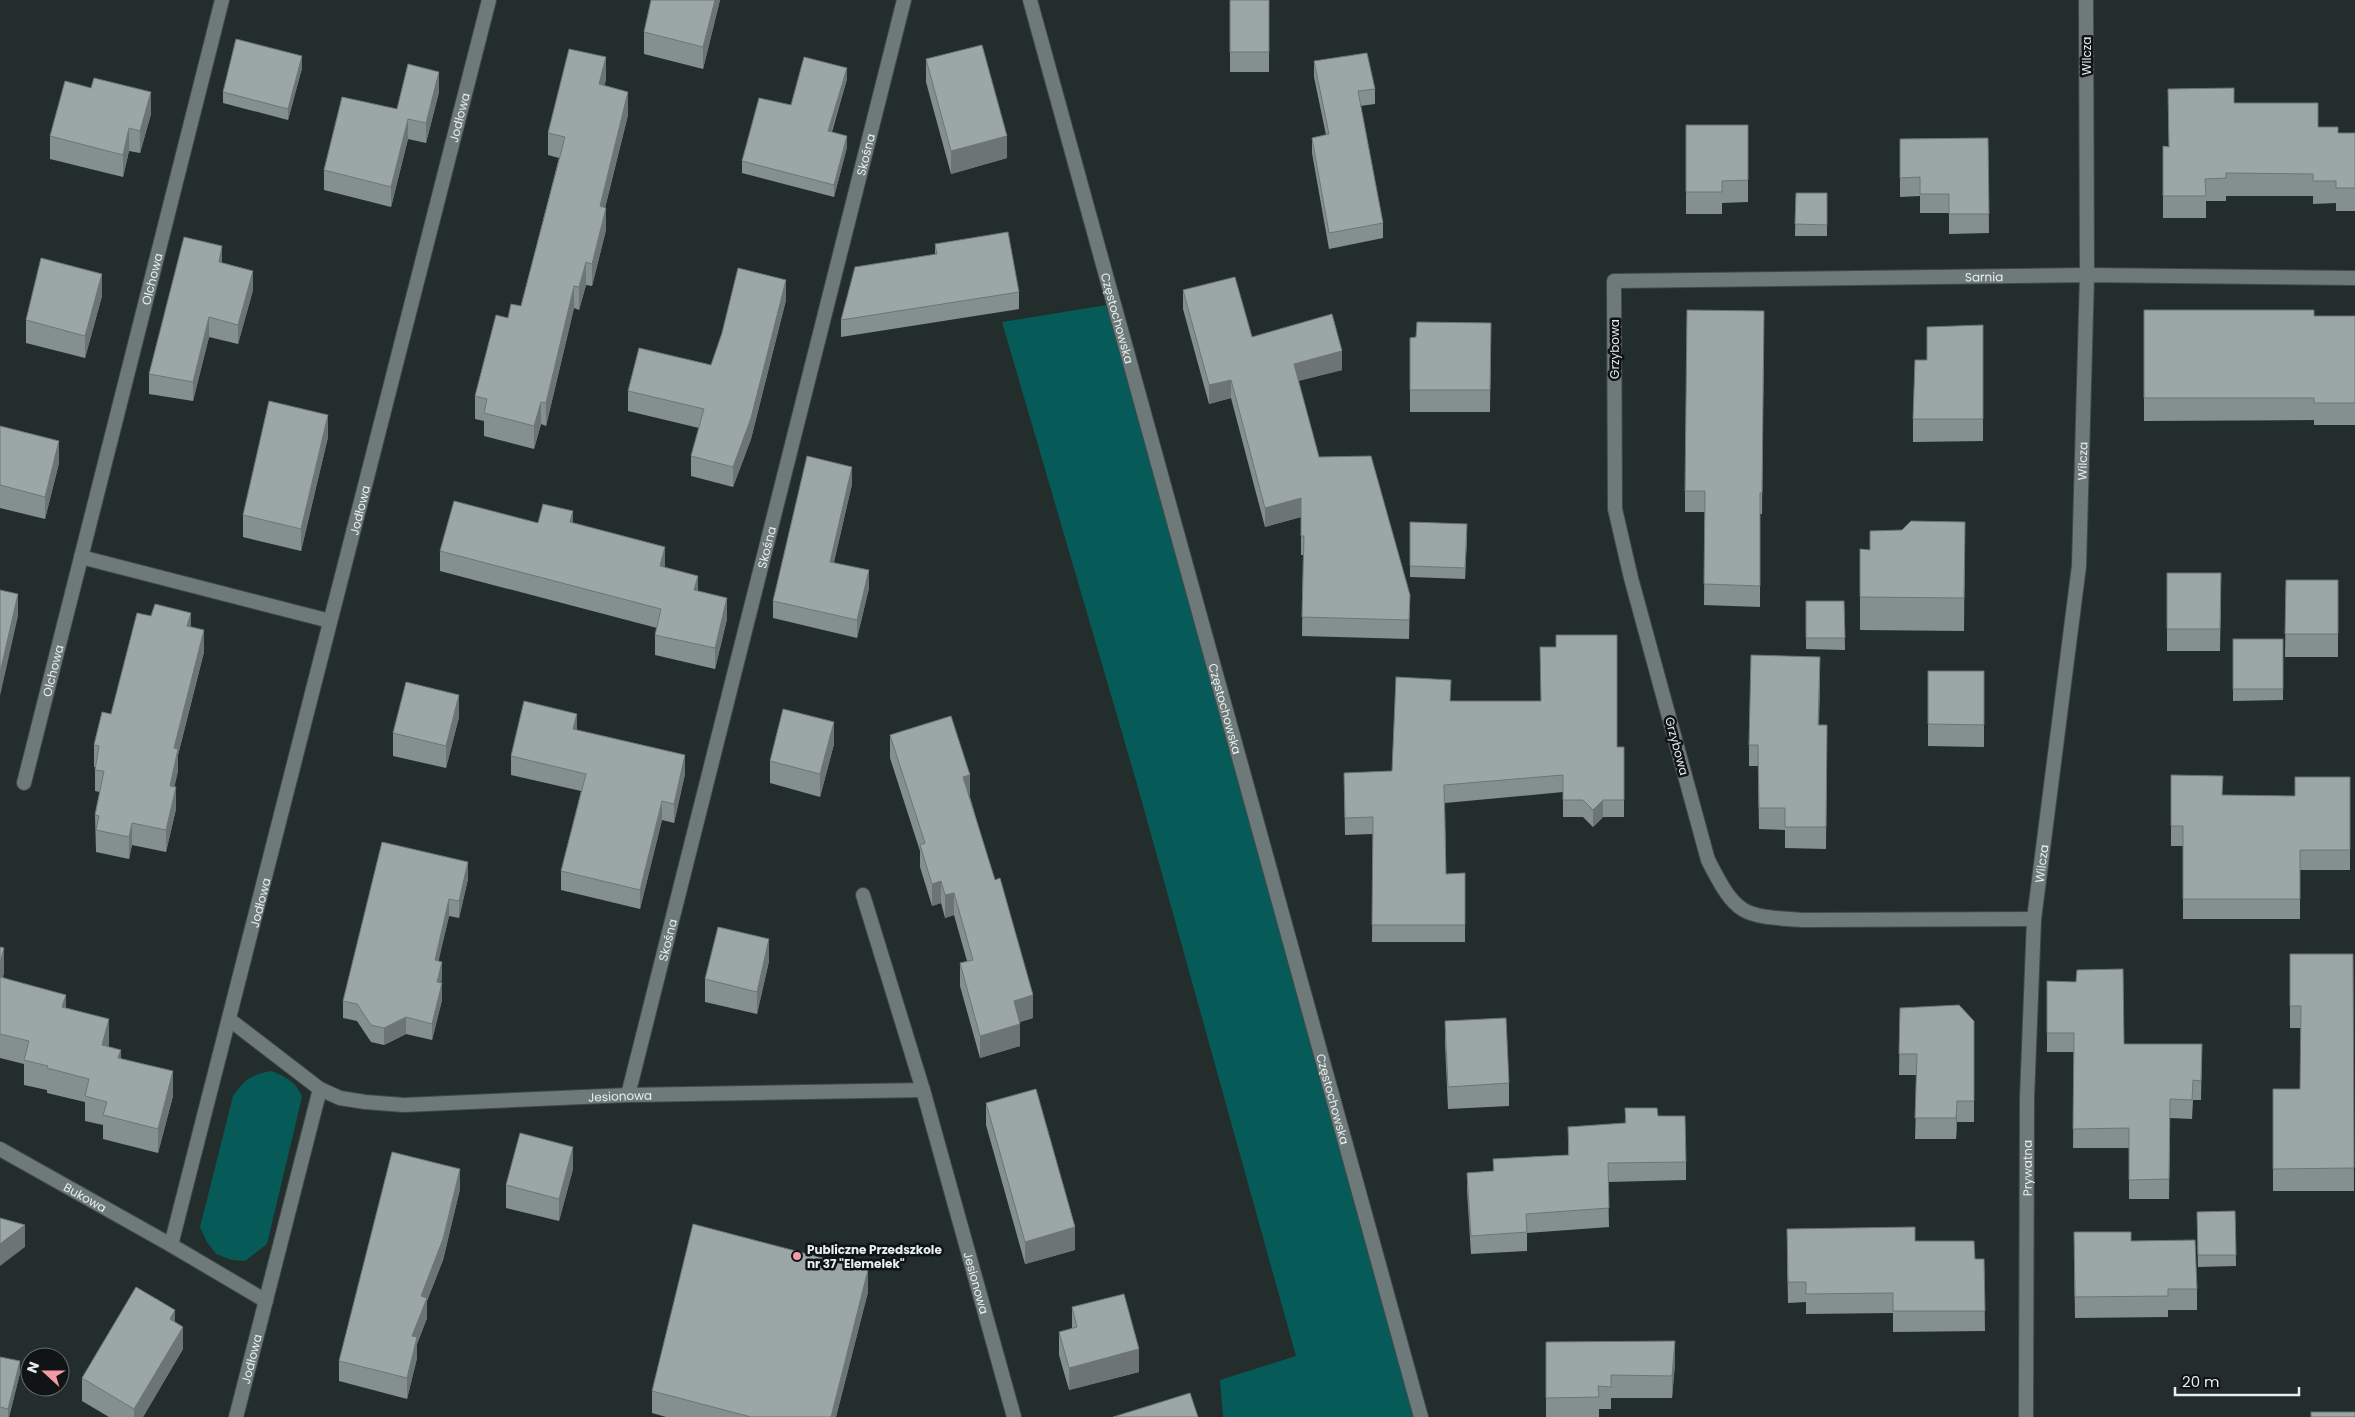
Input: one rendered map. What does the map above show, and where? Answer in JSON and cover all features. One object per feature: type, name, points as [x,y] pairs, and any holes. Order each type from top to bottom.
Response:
[{"type":"street","name":"Olchowa","points":[[24,783],[222,0]]},
{"type":"street","name":"Jodłowa","points":[[171,1245],[489,0]]},
{"type":"street","name":"Skośna","points":[[628,1095],[904,0]]},
{"type":"street","name":"Częstochowska","points":[[1030,0],[1421,1417]]},
{"type":"street","name":"Wilcza","points":[[2034,919],[2079,566],[2087,275],[2086,0]]},
{"type":"street","name":"Sarnia","points":[[1614,281],[2087,275],[2355,278]]},
{"type":"street","name":"Grzybowa","points":[[1614,281],[1616,509],[1631,578],[1708,860],[1725,893],[1744,912],[1766,917],[1804,920],[2034,919]]},
{"type":"street","points":[[81,557],[330,621]]},
{"type":"street","name":"Jesionowa","points":[[863,895],[923,1090],[1014,1417]]},
{"type":"street","name":"Prywatna","points":[[2026,1417],[2027,1098],[2034,919]]},
{"type":"street","points":[[230,1020],[320,1089]]},
{"type":"street","name":"Jodłowa","points":[[236,1417],[320,1089]]},
{"type":"street","name":"Jesionowa","points":[[320,1089],[340,1098],[404,1105],[628,1095],[923,1090]]},
{"type":"street","name":"Bukowa","points":[[0,1149],[171,1245]]},
{"type":"street","points":[[171,1245],[266,1301]]},
{"type":"shaded area","points":[[1113,304],[1421,1417],[1223,1417],[1220,1380],[1296,1356],[1137,784],[1002,322]]},
{"type":"shaded area","points":[[271,1071],[290,1080],[302,1097],[267,1244],[245,1261],[232,1260],[216,1254],[207,1242],[200,1227],[233,1096],[241,1085],[249,1079],[258,1074]]},
{"type":"building","points":[[651,0],[715,0],[703,47],[644,32]]},
{"type":"building","points":[[1230,0],[1269,0],[1269,52],[1230,52]]},
{"type":"building","points":[[236,39],[302,56],[288,109],[223,92]]},
{"type":"building","points":[[982,45],[1007,136],[951,151],[926,59]]},
{"type":"building","points":[[569,49],[606,57],[599,84],[628,92],[600,206],[606,208],[592,264],[586,262],[579,287],[574,286],[546,403],[541,402],[534,426],[484,413],[487,399],[475,396],[496,315],[508,318],[511,304],[521,306],[565,137],[548,133]]},
{"type":"building","points":[[1367,53],[1375,89],[1358,91],[1383,223],[1329,233],[1312,138],[1329,134],[1314,61]]},
{"type":"building","points":[[804,57],[847,68],[828,131],[847,136],[834,185],[742,161],[759,98],[791,105]]},
{"type":"building","points":[[408,64],[439,72],[426,123],[408,119],[391,187],[324,170],[342,97],[397,109]]},
{"type":"building","points":[[94,78],[151,92],[140,131],[129,128],[123,155],[50,136],[65,81],[91,88]]},
{"type":"building","points":[[2234,88],[2234,103],[2318,103],[2318,127],[2338,127],[2338,133],[2355,133],[2355,188],[2336,188],[2336,181],[2313,181],[2313,174],[2226,173],[2226,178],[2205,179],[2206,196],[2163,196],[2163,146],[2169,147],[2168,89]]},
{"type":"building","points":[[1686,125],[1748,125],[1748,180],[1722,181],[1722,192],[1686,192]]},
{"type":"building","points":[[1988,138],[1989,214],[1949,214],[1949,194],[1920,194],[1920,177],[1900,178],[1900,139]]},
{"type":"building","points":[[1796,193],[1827,193],[1827,225],[1795,224]]},
{"type":"building","points":[[1008,232],[1019,292],[841,320],[855,267],[937,254],[935,244]]},
{"type":"building","points":[[184,237],[222,246],[219,262],[253,271],[238,325],[209,317],[193,382],[149,374]]},
{"type":"building","points":[[41,258],[102,274],[85,336],[26,320]]},
{"type":"building","points":[[738,268],[786,280],[751,418],[733,467],[691,456],[704,409],[628,391],[639,348],[711,365],[722,333]]},
{"type":"building","points":[[1235,277],[1252,337],[1332,314],[1342,351],[1294,364],[1319,457],[1371,456],[1410,595],[1409,620],[1302,617],[1304,536],[1301,536],[1301,498],[1265,508],[1231,380],[1209,385],[1183,290]]},
{"type":"building","points":[[1687,310],[1764,311],[1760,586],[1704,584],[1705,491],[1685,491]]},
{"type":"building","points":[[2144,310],[2314,310],[2314,316],[2355,316],[2355,403],[2314,403],[2314,398],[2144,398]]},
{"type":"building","points":[[1417,322],[1491,323],[1490,390],[1410,390],[1410,338],[1416,337]]},
{"type":"building","points":[[1983,325],[1983,419],[1913,419],[1915,360],[1927,360],[1927,327]]},
{"type":"building","points":[[269,401],[328,415],[301,529],[243,515]]},
{"type":"building","points":[[0,426],[59,441],[45,497],[0,485]]},
{"type":"building","points":[[807,456],[852,467],[830,562],[869,570],[857,620],[773,601]]},
{"type":"building","points":[[454,501],[538,523],[543,504],[573,511],[570,522],[665,547],[660,566],[698,576],[694,590],[727,598],[715,648],[655,635],[661,609],[440,551]]},
{"type":"building","points":[[1911,521],[1965,522],[1964,598],[1860,597],[1860,549],[1870,550],[1870,531],[1902,530]]},
{"type":"building","points":[[1410,522],[1467,524],[1465,568],[1410,566]]},
{"type":"building","points":[[2167,573],[2221,573],[2220,629],[2167,629]]},
{"type":"building","points":[[2286,580],[2338,580],[2338,634],[2285,634]]},
{"type":"building","points":[[0,590],[18,594],[0,673]]},
{"type":"building","points":[[1806,601],[1844,601],[1845,638],[1806,638]]},
{"type":"building","points":[[155,604],[191,613],[187,626],[204,630],[174,748],[178,749],[170,786],[176,787],[166,830],[132,823],[129,837],[96,830],[99,816],[95,815],[104,771],[95,770],[99,746],[94,745],[102,712],[111,714],[137,613],[151,616]]},
{"type":"building","points":[[1556,635],[1617,635],[1617,747],[1624,747],[1624,800],[1603,800],[1593,810],[1583,800],[1563,800],[1563,775],[1444,785],[1446,874],[1465,873],[1465,925],[1372,925],[1373,817],[1345,818],[1344,773],[1392,771],[1396,677],[1451,680],[1450,701],[1541,701],[1540,647],[1556,647]]},
{"type":"building","points":[[2233,639],[2283,639],[2283,689],[2233,689]]},
{"type":"building","points":[[1751,655],[1820,657],[1818,725],[1827,725],[1826,827],[1785,827],[1785,808],[1759,808],[1758,745],[1749,745]]},
{"type":"building","points":[[1928,671],[1984,671],[1984,725],[1928,724]]},
{"type":"building","points":[[406,682],[459,695],[446,746],[393,733]]},
{"type":"building","points":[[524,701],[577,714],[573,729],[685,755],[674,804],[662,801],[640,890],[561,871],[586,774],[511,756]]},
{"type":"building","points":[[783,709],[834,722],[820,774],[770,761]]},
{"type":"building","points":[[951,716],[970,775],[963,777],[995,880],[1000,878],[1033,995],[1014,1001],[1020,1024],[980,1036],[960,963],[973,960],[954,893],[945,895],[941,881],[932,884],[920,845],[925,843],[890,735]]},
{"type":"building","points":[[2171,775],[2223,776],[2222,795],[2295,796],[2295,777],[2350,777],[2350,850],[2300,850],[2300,899],[2183,899],[2183,826],[2171,826]]},
{"type":"building","points":[[382,842],[468,862],[459,901],[449,899],[435,960],[442,962],[437,982],[442,983],[432,1024],[406,1017],[384,1028],[371,1025],[357,1004],[343,1001]]},
{"type":"building","points":[[718,927],[769,939],[757,992],[705,979]]},
{"type":"building","points":[[0,947],[4,948],[0,963]]},
{"type":"building","points":[[2290,954],[2353,954],[2354,1168],[2273,1169],[2273,1089],[2300,1089],[2301,1006],[2290,1006]]},
{"type":"building","points":[[2123,969],[2124,1044],[2202,1044],[2201,1081],[2193,1080],[2192,1100],[2170,1099],[2169,1179],[2129,1180],[2129,1128],[2073,1129],[2074,1033],[2047,1033],[2047,981],[2076,982],[2077,970]]},
{"type":"building","points":[[0,977],[66,995],[62,1007],[109,1019],[102,1045],[121,1050],[118,1058],[173,1071],[158,1129],[103,1115],[107,1102],[85,1096],[89,1079],[24,1060],[29,1041],[0,1034]]},
{"type":"building","points":[[1959,1005],[1974,1021],[1974,1101],[1957,1101],[1956,1118],[1915,1118],[1917,1054],[1899,1054],[1900,1008]]},
{"type":"building","points":[[1506,1018],[1509,1083],[1448,1087],[1445,1021]]},
{"type":"building","points":[[1036,1089],[1075,1227],[1025,1242],[986,1103]]},
{"type":"building","points":[[1625,1108],[1657,1108],[1658,1116],[1685,1116],[1686,1162],[1608,1163],[1609,1208],[1526,1214],[1527,1232],[1471,1236],[1467,1173],[1494,1171],[1493,1159],[1569,1155],[1568,1127],[1626,1123]]},
{"type":"building","points":[[520,1133],[573,1147],[559,1199],[506,1185]]},
{"type":"building","points":[[392,1152],[460,1169],[443,1239],[421,1296],[427,1298],[412,1336],[417,1337],[407,1378],[339,1361]]},
{"type":"building","points":[[2235,1211],[2236,1255],[2198,1255],[2197,1212]]},
{"type":"building","points":[[0,1218],[25,1225],[0,1244]]},
{"type":"building","points":[[693,1224],[868,1270],[831,1417],[751,1417],[652,1391]]},
{"type":"building","points":[[1915,1227],[1915,1241],[1974,1241],[1975,1259],[1984,1259],[1985,1311],[1893,1311],[1893,1293],[1806,1294],[1806,1282],[1788,1282],[1787,1229]]},
{"type":"building","points":[[2074,1232],[2131,1232],[2131,1241],[2195,1240],[2197,1289],[2168,1289],[2168,1296],[2075,1297]]},
{"type":"building","points":[[136,1287],[175,1310],[170,1319],[183,1327],[134,1409],[82,1378]]},
{"type":"building","points":[[1124,1294],[1139,1349],[1069,1368],[1059,1332],[1077,1327],[1072,1307]]},
{"type":"building","points":[[1675,1341],[1672,1376],[1611,1375],[1611,1387],[1598,1386],[1599,1397],[1546,1398],[1546,1342]]},
{"type":"building","points":[[0,1357],[20,1361],[8,1409],[0,1407]]},
{"type":"building","points":[[1190,1393],[1198,1417],[1113,1417]]},
{"type":"building","points":[[2311,1412],[2355,1412],[2355,1417],[2311,1417]]},
{"type":"place","name":"Publiczne Przedszkole nr 37 \"Elemelek\"","points":[[797,1256]]}]
